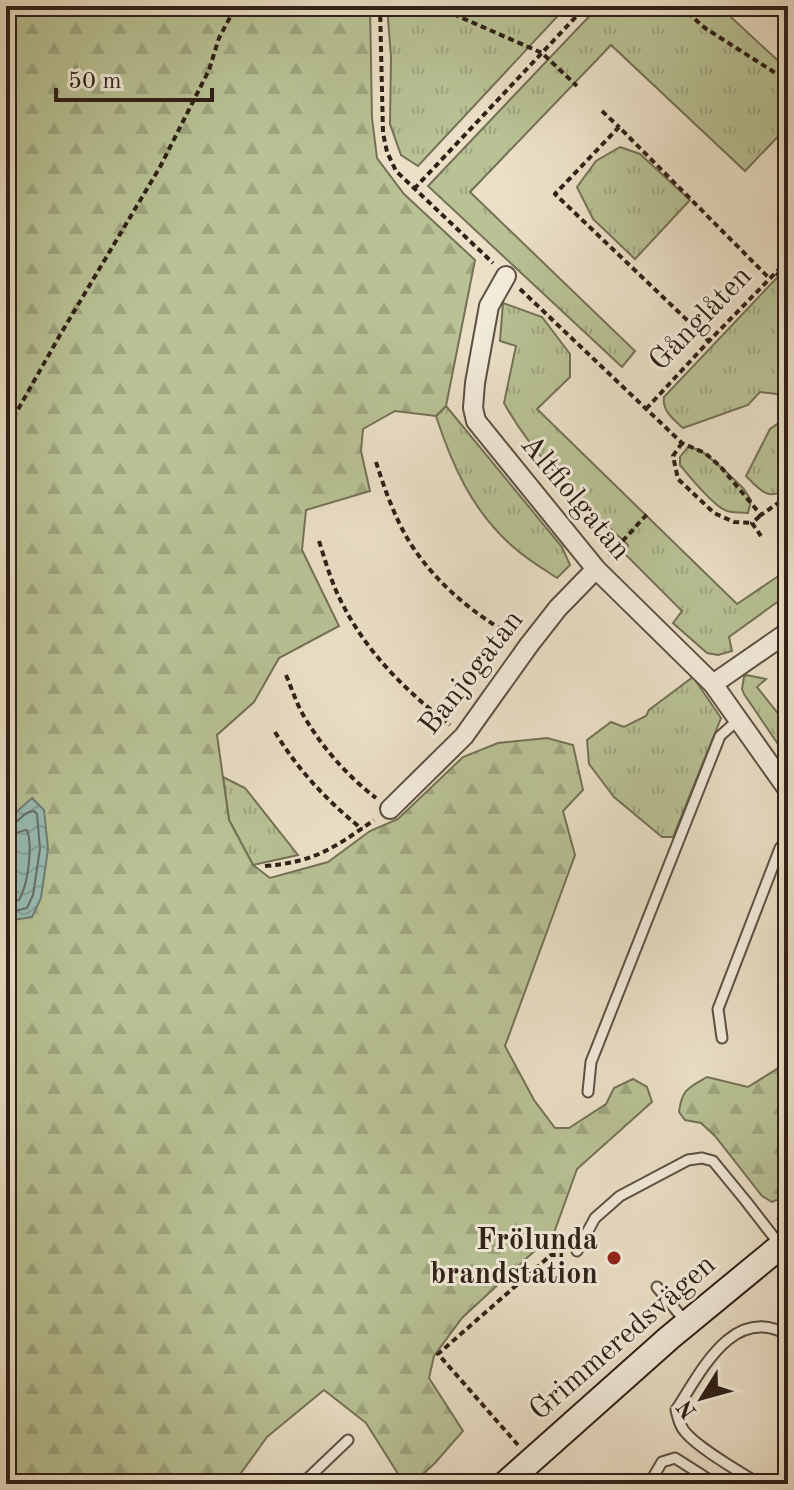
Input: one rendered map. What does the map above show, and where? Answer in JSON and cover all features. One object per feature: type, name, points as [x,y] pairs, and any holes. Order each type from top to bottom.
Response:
[{"type":"street","name":"Altfiolgatan","points":[[506,276],[489,306],[475,383],[473,408],[476,421],[596,569],[713,684],[788,790]]},
{"type":"street","name":"Banjogatan","points":[[390,809],[464,736],[558,608],[596,569]]},
{"type":"street","points":[[713,684],[788,632]]},
{"type":"street","name":"Grimmeredsvägen","points":[[505,1484],[785,1240]]},
{"type":"lane","points":[[588,1092],[591,1062],[720,736],[739,719]]},
{"type":"lane","points":[[722,1038],[718,1009],[780,848],[788,838]]},
{"type":"lane","points":[[577,1251],[595,1218],[620,1196],[688,1160],[702,1158],[713,1161],[745,1200],[785,1240]]},
{"type":"lane","points":[[657,1287],[687,1323]]},
{"type":"lane","points":[[759,1484],[686,1433],[676,1410],[715,1351],[740,1330],[760,1326],[787,1332]]},
{"type":"lane","points":[[302,1484],[348,1440]]},
{"type":"lane","points":[[649,1484],[662,1462],[675,1458],[716,1484]]},
{"type":"path","points":[[6,425],[16,413],[160,167],[209,70],[219,38],[236,6]]},
{"type":"path","points":[[380,6],[383,133],[396,171],[682,443],[705,453],[720,466],[761,515]]},
{"type":"path","points":[[435,6],[542,53],[577,86]]},
{"type":"path","points":[[414,189],[586,6]]},
{"type":"path","points":[[680,6],[705,28],[788,81]]},
{"type":"path","points":[[602,111],[770,279]]},
{"type":"path","points":[[619,127],[555,194],[709,341]]},
{"type":"path","name":"Gånglåten","points":[[646,409],[788,260]]},
{"type":"path","points":[[776,273],[788,283]]},
{"type":"path","points":[[682,443],[673,456],[678,479],[714,513],[734,522],[752,523],[788,496]]},
{"type":"path","points":[[376,462],[398,519],[420,558],[464,603],[491,624],[529,645]]},
{"type":"path","points":[[673,487],[678,479]]},
{"type":"path","points":[[596,569],[649,512]]},
{"type":"path","points":[[752,523],[761,536]]},
{"type":"path","points":[[319,541],[342,604],[360,634],[399,682],[464,736]]},
{"type":"path","points":[[265,866],[303,861],[321,854],[390,809],[358,785],[328,750],[301,710],[286,675]]},
{"type":"path","points":[[275,732],[316,789],[362,829]]},
{"type":"path","points":[[519,1447],[438,1354],[551,1255]]},
{"type":"green space","points":[[6,6],[370,6],[372,118],[377,158],[404,194],[475,260],[446,406],[436,416],[395,411],[363,429],[361,451],[370,491],[306,510],[302,550],[339,626],[279,658],[254,702],[217,735],[229,820],[253,865],[270,878],[328,862],[370,831],[398,819],[463,757],[498,743],[547,738],[573,745],[583,790],[563,811],[575,855],[505,1046],[534,1100],[555,1128],[569,1128],[606,1104],[614,1088],[633,1079],[647,1087],[652,1102],[577,1169],[554,1233],[462,1318],[434,1356],[429,1378],[463,1431],[421,1476],[425,1484],[395,1484],[400,1477],[366,1423],[324,1390],[267,1437],[233,1484],[6,1484],[6,921],[32,916],[33,799],[6,821]]},
{"type":"green space","points":[[387,6],[567,6],[418,166],[401,155],[390,124],[391,57]]},
{"type":"green space","points":[[599,6],[719,6],[788,70],[788,126],[745,171],[611,45],[470,192],[635,351],[622,367],[428,186]]},
{"type":"green space","points":[[620,147],[640,154],[690,200],[635,259],[593,219],[577,187],[596,161]]},
{"type":"green space","points":[[788,266],[788,488],[770,494],[760,490],[746,476],[770,429],[786,418],[786,403],[777,394],[760,392],[748,405],[683,428],[667,411],[664,397]]},
{"type":"green space","points":[[503,303],[542,317],[570,354],[570,377],[537,409],[737,604],[780,575],[787,595],[729,637],[732,651],[718,655],[707,653],[673,623],[682,611],[625,554],[628,545],[560,479],[516,423],[504,403],[516,346],[500,341]]},
{"type":"green space","points":[[446,406],[562,547],[570,565],[557,578],[511,545],[474,502],[456,469],[436,416]]},
{"type":"green space","points":[[688,447],[700,450],[743,488],[751,500],[748,513],[727,511],[702,491],[680,465],[680,457]]},
{"type":"green space","points":[[746,675],[766,679],[757,687],[788,726],[788,759],[744,694],[742,689]]},
{"type":"green space","points":[[693,677],[721,718],[673,837],[662,837],[614,797],[589,764],[587,740],[611,722],[624,727],[646,716],[649,710]]},
{"type":"green space","points":[[223,777],[245,788],[298,855],[253,865],[229,820]]},
{"type":"green space","points":[[788,1062],[788,1193],[772,1202],[762,1196],[715,1136],[701,1123],[685,1120],[679,1112],[687,1090],[707,1077],[748,1087]]},
{"type":"water","points":[[32,798],[44,810],[48,849],[41,898],[32,917],[6,921],[6,821]]},
{"type":"place","name":"Frölunda brandstation","points":[[614,1258]]}]
